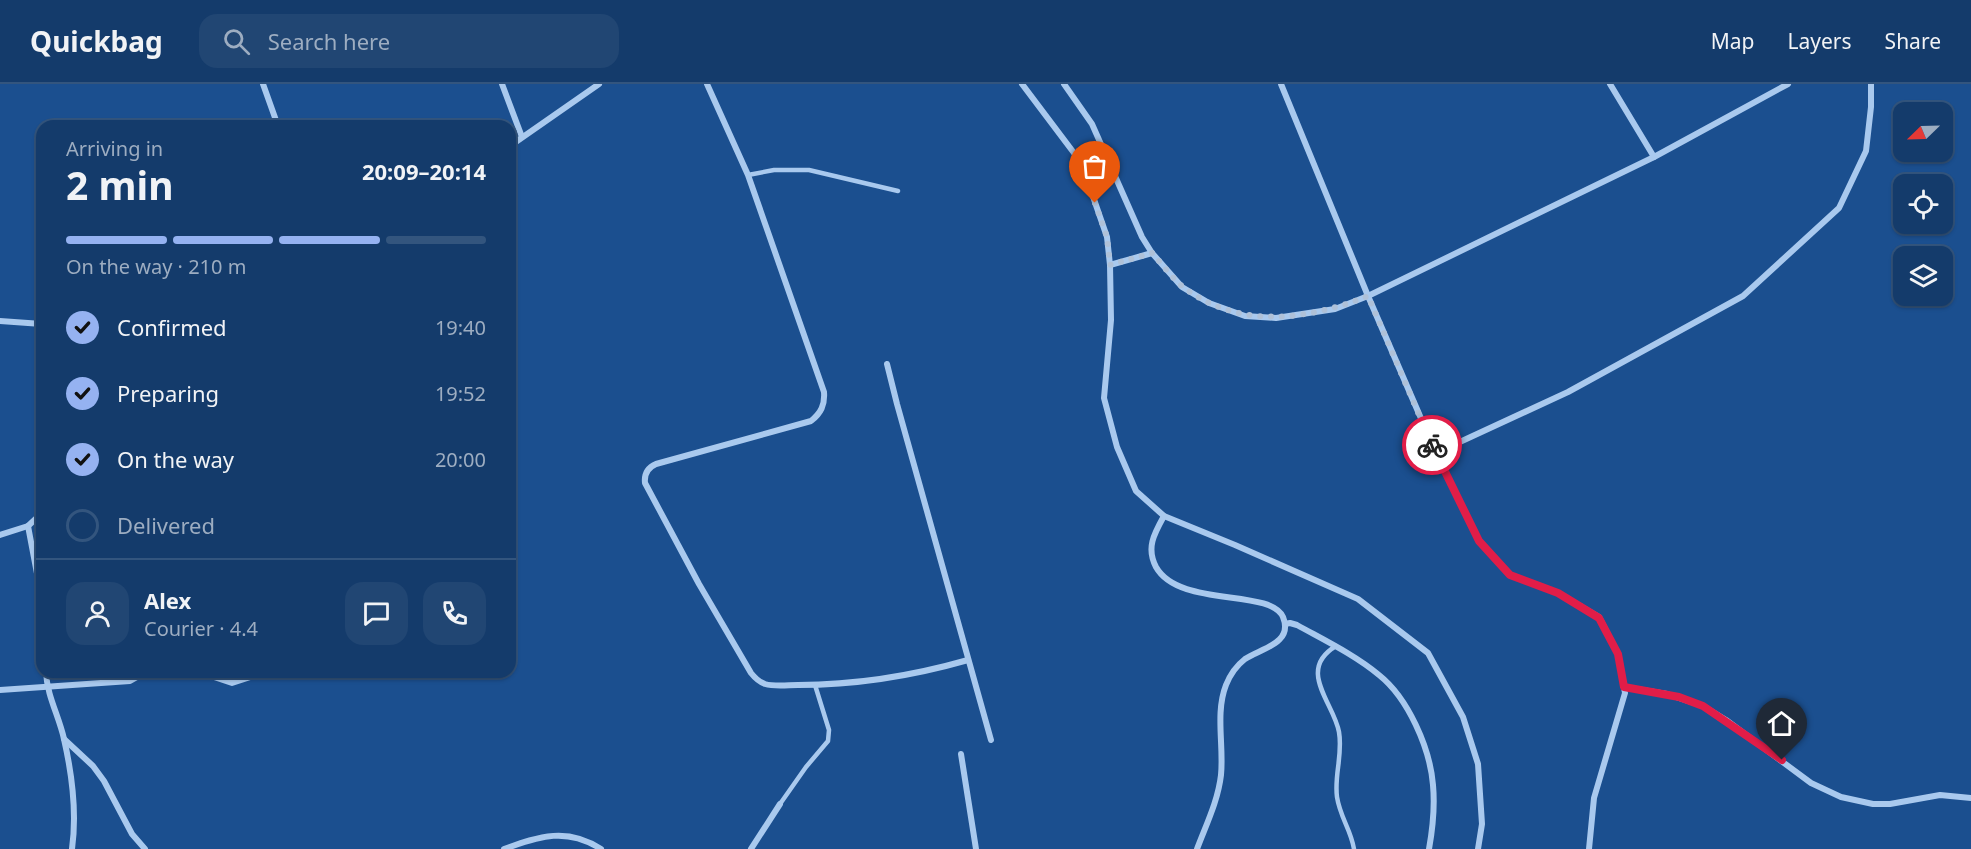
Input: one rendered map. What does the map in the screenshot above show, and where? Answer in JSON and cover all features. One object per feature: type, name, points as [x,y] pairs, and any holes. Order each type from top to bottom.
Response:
[{"type":"street","points":[[263,84],[276,120]]},
{"type":"street","points":[[502,84],[516,120]]},
{"type":"street","points":[[516,142],[599,84]]},
{"type":"street","points":[[707,84],[748,175],[824,392],[824,405],[817,417],[804,424],[656,464],[647,470],[644,479],[667,527],[755,678],[768,685],[815,685],[885,679],[921,673],[968,660]]},
{"type":"street","points":[[1022,84],[1074,153],[1089,185],[1107,237],[1111,320],[1104,398],[1117,447],[1136,490],[1164,516],[1358,599],[1428,653],[1463,717],[1478,764],[1482,824],[1478,849]]},
{"type":"street","points":[[1064,84],[1092,124],[1134,221],[1152,253],[1182,286],[1209,303],[1245,316],[1276,318],[1335,309],[1368,296],[1654,157],[1788,84]]},
{"type":"street","points":[[1281,84],[1368,296],[1436,453],[1479,541],[1510,575],[1558,593],[1599,618],[1618,654],[1625,693],[1594,798],[1589,849]]},
{"type":"street","points":[[1610,84],[1654,157]]},
{"type":"street","points":[[1436,453],[1568,392],[1743,296],[1839,208],[1866,151],[1871,84]]},
{"type":"street","points":[[516,121],[522,137]]},
{"type":"street","points":[[1110,265],[1152,253]]},
{"type":"street","points":[[0,321],[36,324]]},
{"type":"street","points":[[887,364],[991,740]]},
{"type":"street","points":[[1164,516],[1153,534],[1150,547],[1156,566],[1167,580],[1192,591],[1268,605],[1280,613],[1285,624],[1283,635],[1275,644],[1241,663],[1230,675],[1222,704],[1221,776],[1214,808],[1197,849]]},
{"type":"street","points":[[0,535],[28,526],[36,519]]},
{"type":"street","points":[[28,526],[36,568]]},
{"type":"street","points":[[1285,624],[1297,625],[1370,668],[1389,684],[1406,706],[1414,720],[1433,783],[1434,822],[1429,849]]},
{"type":"street","points":[[46,678],[64,738],[74,795],[72,849]]},
{"type":"street","points":[[0,690],[130,681],[135,678]]},
{"type":"street","points":[[219,678],[232,682],[245,678]]},
{"type":"street","points":[[1624,687],[1673,695],[1703,706],[1726,720],[1811,783],[1841,797],[1873,804],[1890,804],[1940,795],[1971,798]]},
{"type":"street","points":[[64,738],[86,759],[104,781],[132,834],[145,849]]},
{"type":"street","points":[[961,754],[976,849]]},
{"type":"street","points":[[751,849],[780,804]]},
{"type":"street","points":[[504,849],[528,840],[565,835],[585,839],[601,849]]},
{"type":"lane","points":[[748,175],[774,170],[809,170],[898,191]]},
{"type":"lane","points":[[1336,646],[1324,656],[1320,663],[1318,676],[1323,696],[1336,718],[1339,730],[1341,753],[1336,793],[1341,816],[1352,835],[1354,849]]},
{"type":"lane","points":[[780,804],[828,741],[829,730],[815,685]]},
{"type":"way so far","points":[[1095,203],[1107,237],[1110,265],[1152,253],[1182,286],[1209,303],[1245,316],[1276,318],[1335,309],[1368,296],[1432,445]]},
{"type":"route","points":[[1432,445],[1479,541],[1510,575],[1558,593],[1599,618],[1618,654],[1624,687],[1679,697],[1703,706],[1715,712],[1782,760]]}]
